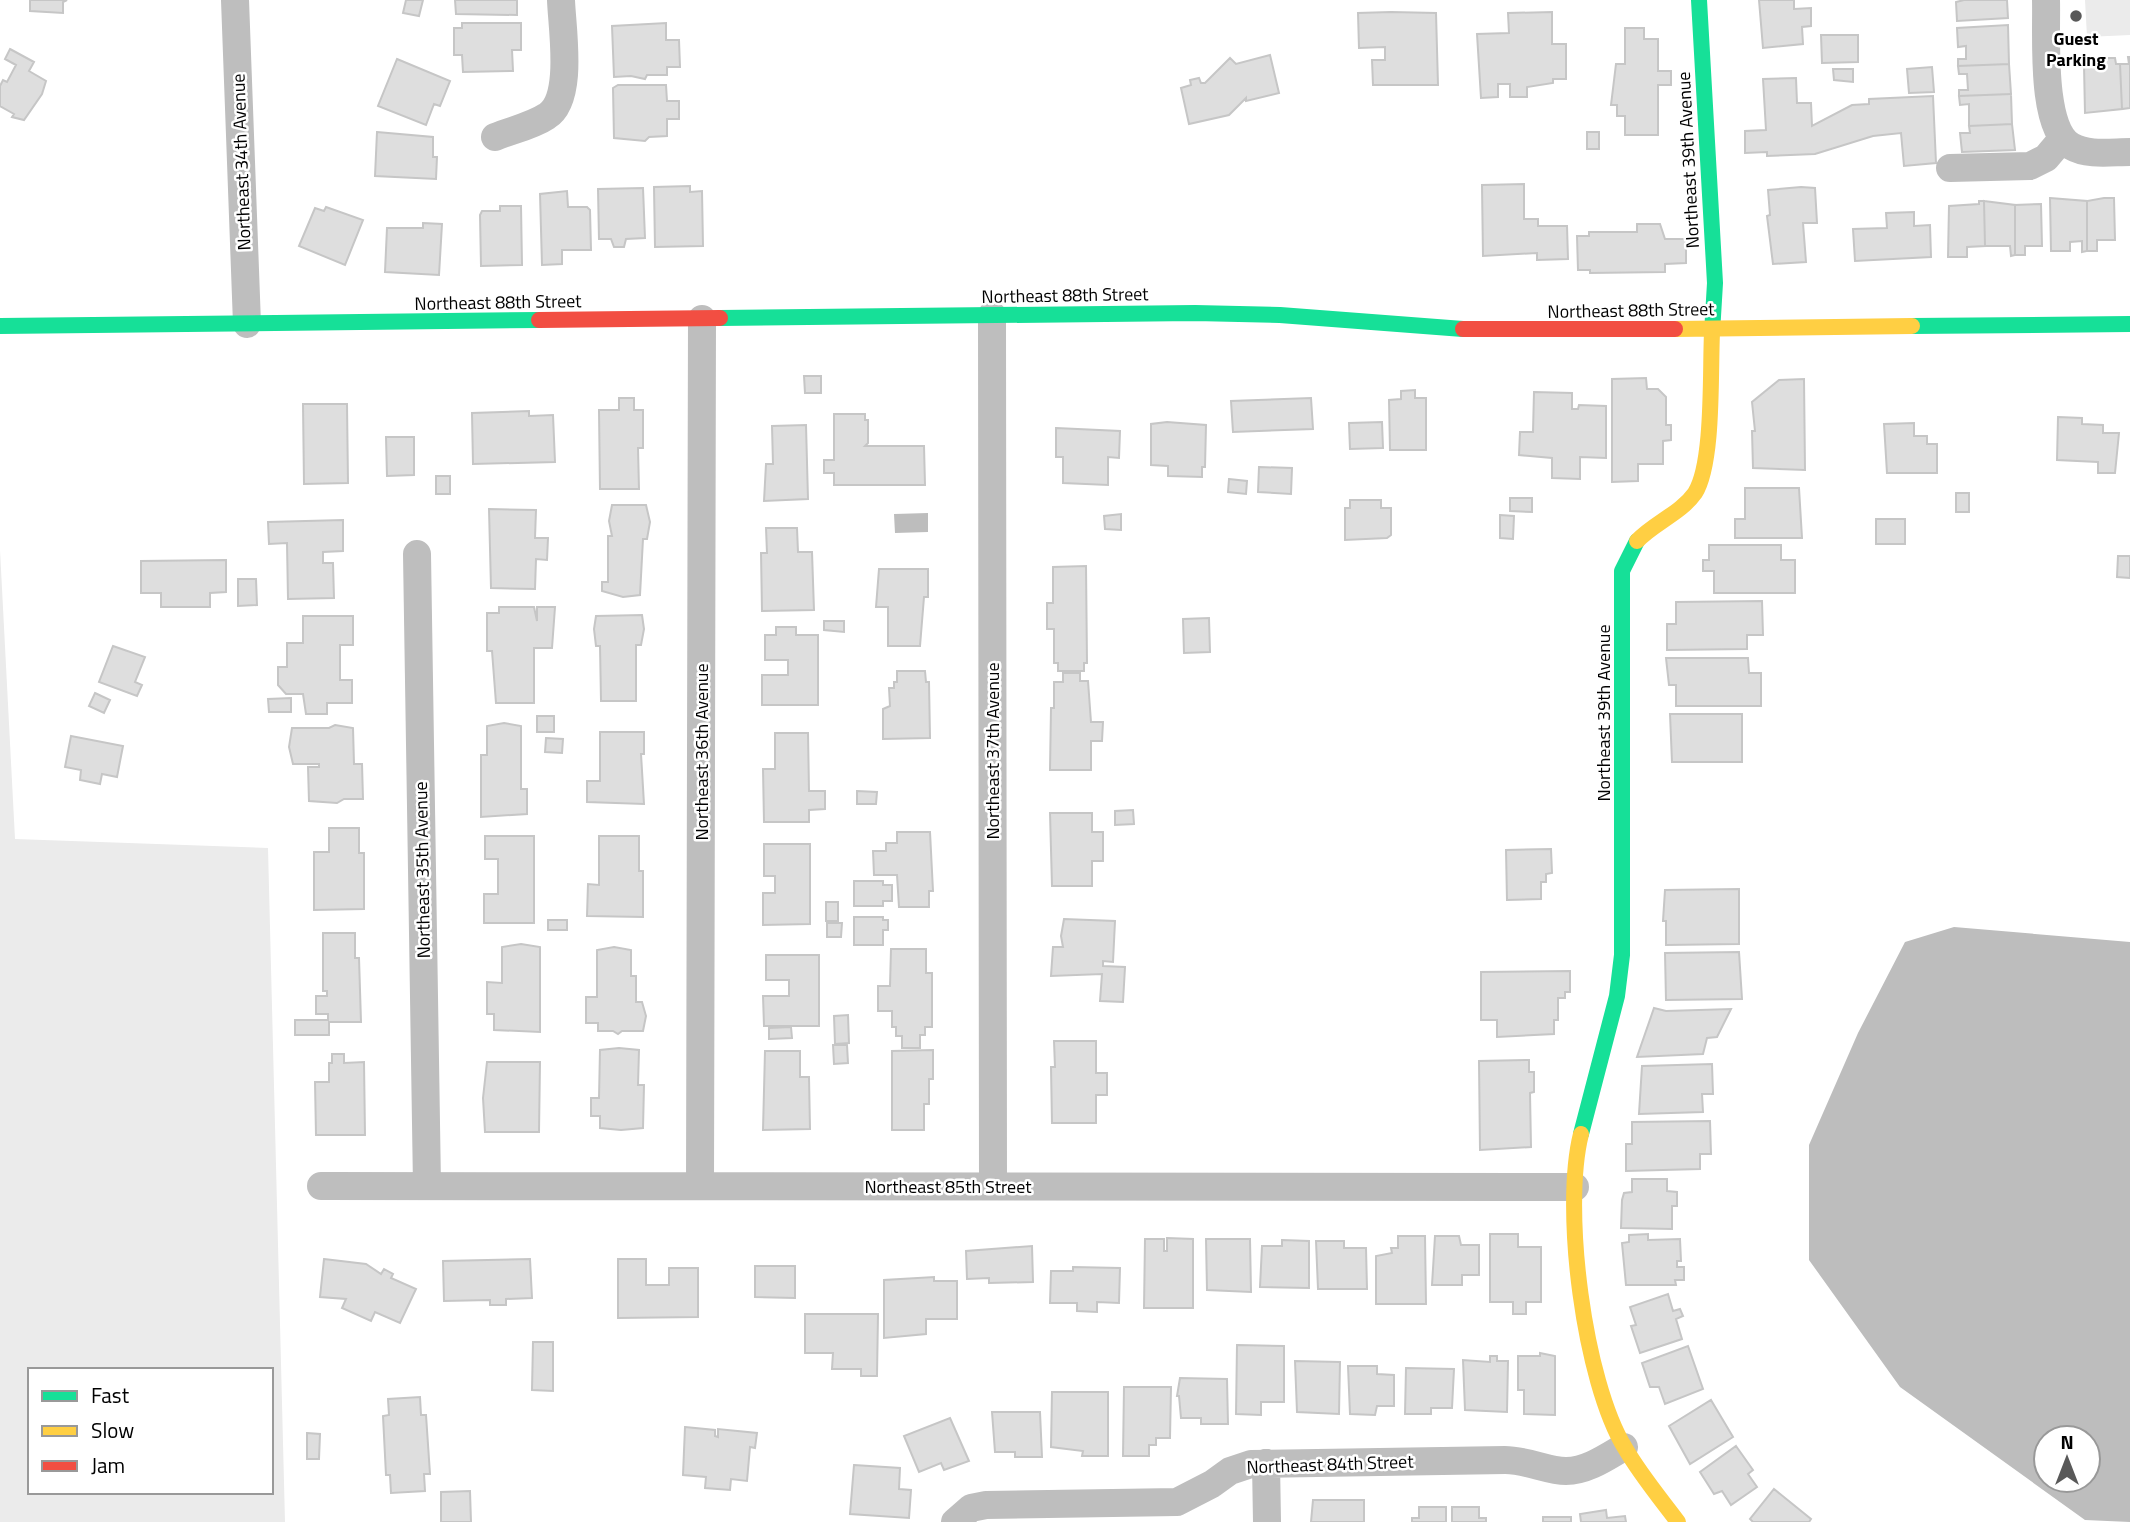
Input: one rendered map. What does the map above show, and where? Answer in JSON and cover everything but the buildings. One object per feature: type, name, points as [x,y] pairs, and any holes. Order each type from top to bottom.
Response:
[{"type":"street","name":"Northeast 34th Avenue","points":[[235,0],[247,324]]},
{"type":"street","points":[[495,137],[546,117],[558,107],[564,82],[561,0]]},
{"type":"street","points":[[2046,0],[2051,114],[2062,139],[2089,152],[2130,152]]},
{"type":"street","name":"Northeast 39th Avenue","points":[[1678,1522],[1624,1447],[1593,1362],[1581,1305],[1575,1187],[1576,1155],[1621,975],[1622,571],[1631,549],[1640,538],[1688,501],[1701,480],[1707,453],[1715,283],[1694,2]]},
{"type":"street","points":[[1950,168],[2030,166],[2046,158],[2062,139]]},
{"type":"street","name":"Northeast 88th Street","points":[[0,326],[1249,314],[1489,331],[2130,324]]},
{"type":"street","name":"Northeast 37th Avenue","points":[[992,315],[993,1186]]},
{"type":"street","name":"Northeast 36th Avenue","points":[[700,1186],[702,319]]},
{"type":"street","name":"Northeast 35th Avenue","points":[[417,554],[427,1186]]},
{"type":"street","name":"Northeast 85th Street","points":[[321,1186],[1575,1187]]},
{"type":"street","name":"Northeast 84th Street","points":[[956,1520],[971,1508],[986,1504],[1177,1502],[1241,1466],[1266,1463],[1505,1460],[1533,1462],[1567,1471],[1599,1462],[1624,1447]]},
{"type":"street","points":[[1266,1463],[1266,1522]]},
{"type":"shaded area","points":[[2085,0],[2130,0],[2130,35],[2087,37]]},
{"type":"shaded area","points":[[928,513],[928,532],[895,533],[894,514]]},
{"type":"shaded area","points":[[0,550],[15,839],[268,848],[285,1522],[0,1522]]},
{"type":"shaded area","points":[[1954,927],[2130,942],[2130,1522],[2085,1520],[2049,1494],[2102,1494],[2102,1424],[2032,1424],[2032,1482],[1900,1387],[1809,1260],[1809,1145],[1858,1033],[1905,942]]},
{"type":"traffic: fast","points":[[1699,0],[1715,283],[1712,333]]},
{"type":"traffic: fast","points":[[720,318],[1195,313],[1280,315],[1463,329]]},
{"type":"traffic: fast","points":[[0,326],[539,320]]},
{"type":"traffic: fast","points":[[1912,326],[2130,324]]},
{"type":"traffic: fast","points":[[1581,1134],[1617,996],[1622,955],[1622,571],[1637,541]]},
{"type":"traffic: slow","points":[[1675,329],[1912,326]]},
{"type":"traffic: slow","points":[[1637,541],[1689,500],[1701,479],[1708,439],[1712,333]]},
{"type":"traffic: slow","points":[[1581,1134],[1574,1205],[1576,1249],[1588,1339],[1598,1381],[1625,1448],[1678,1522]]},
{"type":"traffic: jam","points":[[539,320],[720,318]]},
{"type":"traffic: jam","points":[[1463,329],[1675,329]]},
{"type":"place","name":"Guest Parking","points":[[2076,16]]}]
